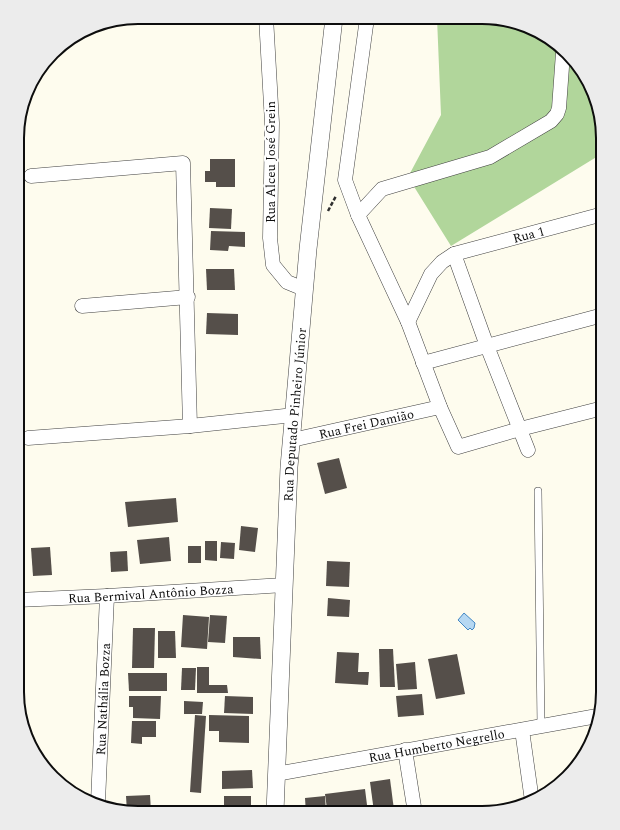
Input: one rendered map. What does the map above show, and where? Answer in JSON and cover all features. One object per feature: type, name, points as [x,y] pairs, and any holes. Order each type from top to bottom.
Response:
[{"type":"street","name":"Rua Alceu José Grein","points":[[266,24],[272,123],[270,238],[273,265],[287,282],[304,288]]},
{"type":"street","name":"Rua Deputado Pinheiro Júnior","points":[[276,806],[284,585],[292,440],[304,288],[333,24]]},
{"type":"street","points":[[366,24],[345,180],[358,216],[408,322],[422,363],[458,447],[520,429],[596,410]]},
{"type":"street","points":[[358,216],[382,190],[490,157],[551,121],[557,114],[559,108],[563,58]]},
{"type":"street","points":[[31,176],[183,163],[188,297],[190,426]]},
{"type":"street","name":"Rua 1","points":[[454,254],[596,216]]},
{"type":"street","points":[[408,322],[431,274],[442,262],[454,254],[487,346],[528,450]]},
{"type":"street","points":[[82,306],[188,297]]},
{"type":"street","points":[[422,363],[596,317]]},
{"type":"street","name":"Rua Frei Damião","points":[[292,440],[440,407]]},
{"type":"street","points":[[28,438],[190,426],[294,415]]},
{"type":"street","name":"Rua Bermival Antônio Bozza","points":[[24,600],[284,585]]},
{"type":"street","name":"Rua Nathália Bozza","points":[[98,798],[107,596]]},
{"type":"street","name":"Rua Humberto Negrello","points":[[276,774],[593,717]]},
{"type":"street","points":[[522,730],[531,794]]},
{"type":"street","points":[[405,750],[414,806]]},
{"type":"lane","points":[[538,491],[541,726]]},
{"type":"green space","points":[[437,24],[482,24],[511,28],[545,43],[568,63],[577,75],[592,109],[595,123],[596,157],[451,246],[408,177],[441,115]]},
{"type":"water","points":[[464,613],[475,623],[472,630],[470,628],[468,630],[458,620]]},
{"type":"building","points":[[210,159],[235,159],[235,187],[216,187],[216,182],[205,182],[205,171],[210,171]]},
{"type":"building","points":[[210,208],[232,209],[231,229],[209,228]]},
{"type":"building","points":[[211,231],[245,232],[245,247],[229,246],[228,251],[210,250]]},
{"type":"building","points":[[206,269],[234,269],[235,290],[207,290]]},
{"type":"building","points":[[207,313],[238,314],[238,335],[206,334]]},
{"type":"building","points":[[339,458],[347,488],[325,494],[317,463]]},
{"type":"building","points":[[176,498],[178,522],[128,527],[125,502]]},
{"type":"building","points":[[241,526],[258,528],[255,552],[239,550]]},
{"type":"building","points":[[169,537],[171,561],[140,564],[137,540]]},
{"type":"building","points":[[205,541],[217,541],[217,561],[205,560]]},
{"type":"building","points":[[221,542],[235,543],[234,559],[220,558]]},
{"type":"building","points":[[188,546],[201,546],[201,563],[188,563]]},
{"type":"building","points":[[50,547],[52,575],[33,576],[31,548]]},
{"type":"building","points":[[127,551],[128,571],[111,572],[110,552]]},
{"type":"building","points":[[327,561],[350,562],[349,587],[326,586]]},
{"type":"building","points":[[328,598],[350,600],[349,617],[327,616]]},
{"type":"building","points":[[183,615],[209,617],[207,649],[181,647]]},
{"type":"building","points":[[210,615],[227,616],[225,643],[208,642]]},
{"type":"building","points":[[133,628],[155,628],[154,668],[132,668]]},
{"type":"building","points":[[158,631],[175,631],[176,658],[158,658]]},
{"type":"building","points":[[233,637],[260,637],[261,659],[233,657]]},
{"type":"building","points":[[379,649],[393,649],[395,687],[380,687]]},
{"type":"building","points":[[337,652],[359,653],[358,672],[369,672],[368,685],[335,683]]},
{"type":"building","points":[[457,654],[465,694],[436,699],[428,659]]},
{"type":"building","points":[[415,662],[417,689],[398,690],[396,664]]},
{"type":"building","points":[[197,667],[209,667],[209,685],[227,685],[228,693],[197,693]]},
{"type":"building","points":[[182,668],[196,668],[195,690],[181,690]]},
{"type":"building","points":[[128,673],[167,673],[167,691],[129,691]]},
{"type":"building","points":[[422,694],[424,715],[398,717],[396,696]]},
{"type":"building","points":[[129,696],[161,696],[160,719],[133,718],[133,707],[129,707]]},
{"type":"building","points":[[225,696],[253,697],[253,714],[224,713]]},
{"type":"building","points":[[184,701],[203,702],[202,714],[184,714]]},
{"type":"building","points":[[195,715],[206,716],[201,793],[190,792]]},
{"type":"building","points":[[209,715],[249,716],[249,743],[219,742],[219,731],[209,731]]},
{"type":"building","points":[[132,721],[156,721],[156,737],[142,737],[142,744],[131,743]]},
{"type":"building","points":[[252,770],[253,788],[222,789],[222,771]]},
{"type":"building","points":[[390,779],[393,806],[373,806],[370,782]]},
{"type":"building","points":[[365,789],[367,805],[327,806],[325,794]]},
{"type":"building","points":[[150,795],[151,806],[127,805],[126,796]]},
{"type":"building","points":[[224,796],[251,796],[251,806],[224,806]]},
{"type":"building","points":[[325,796],[326,806],[306,806],[305,798]]}]
